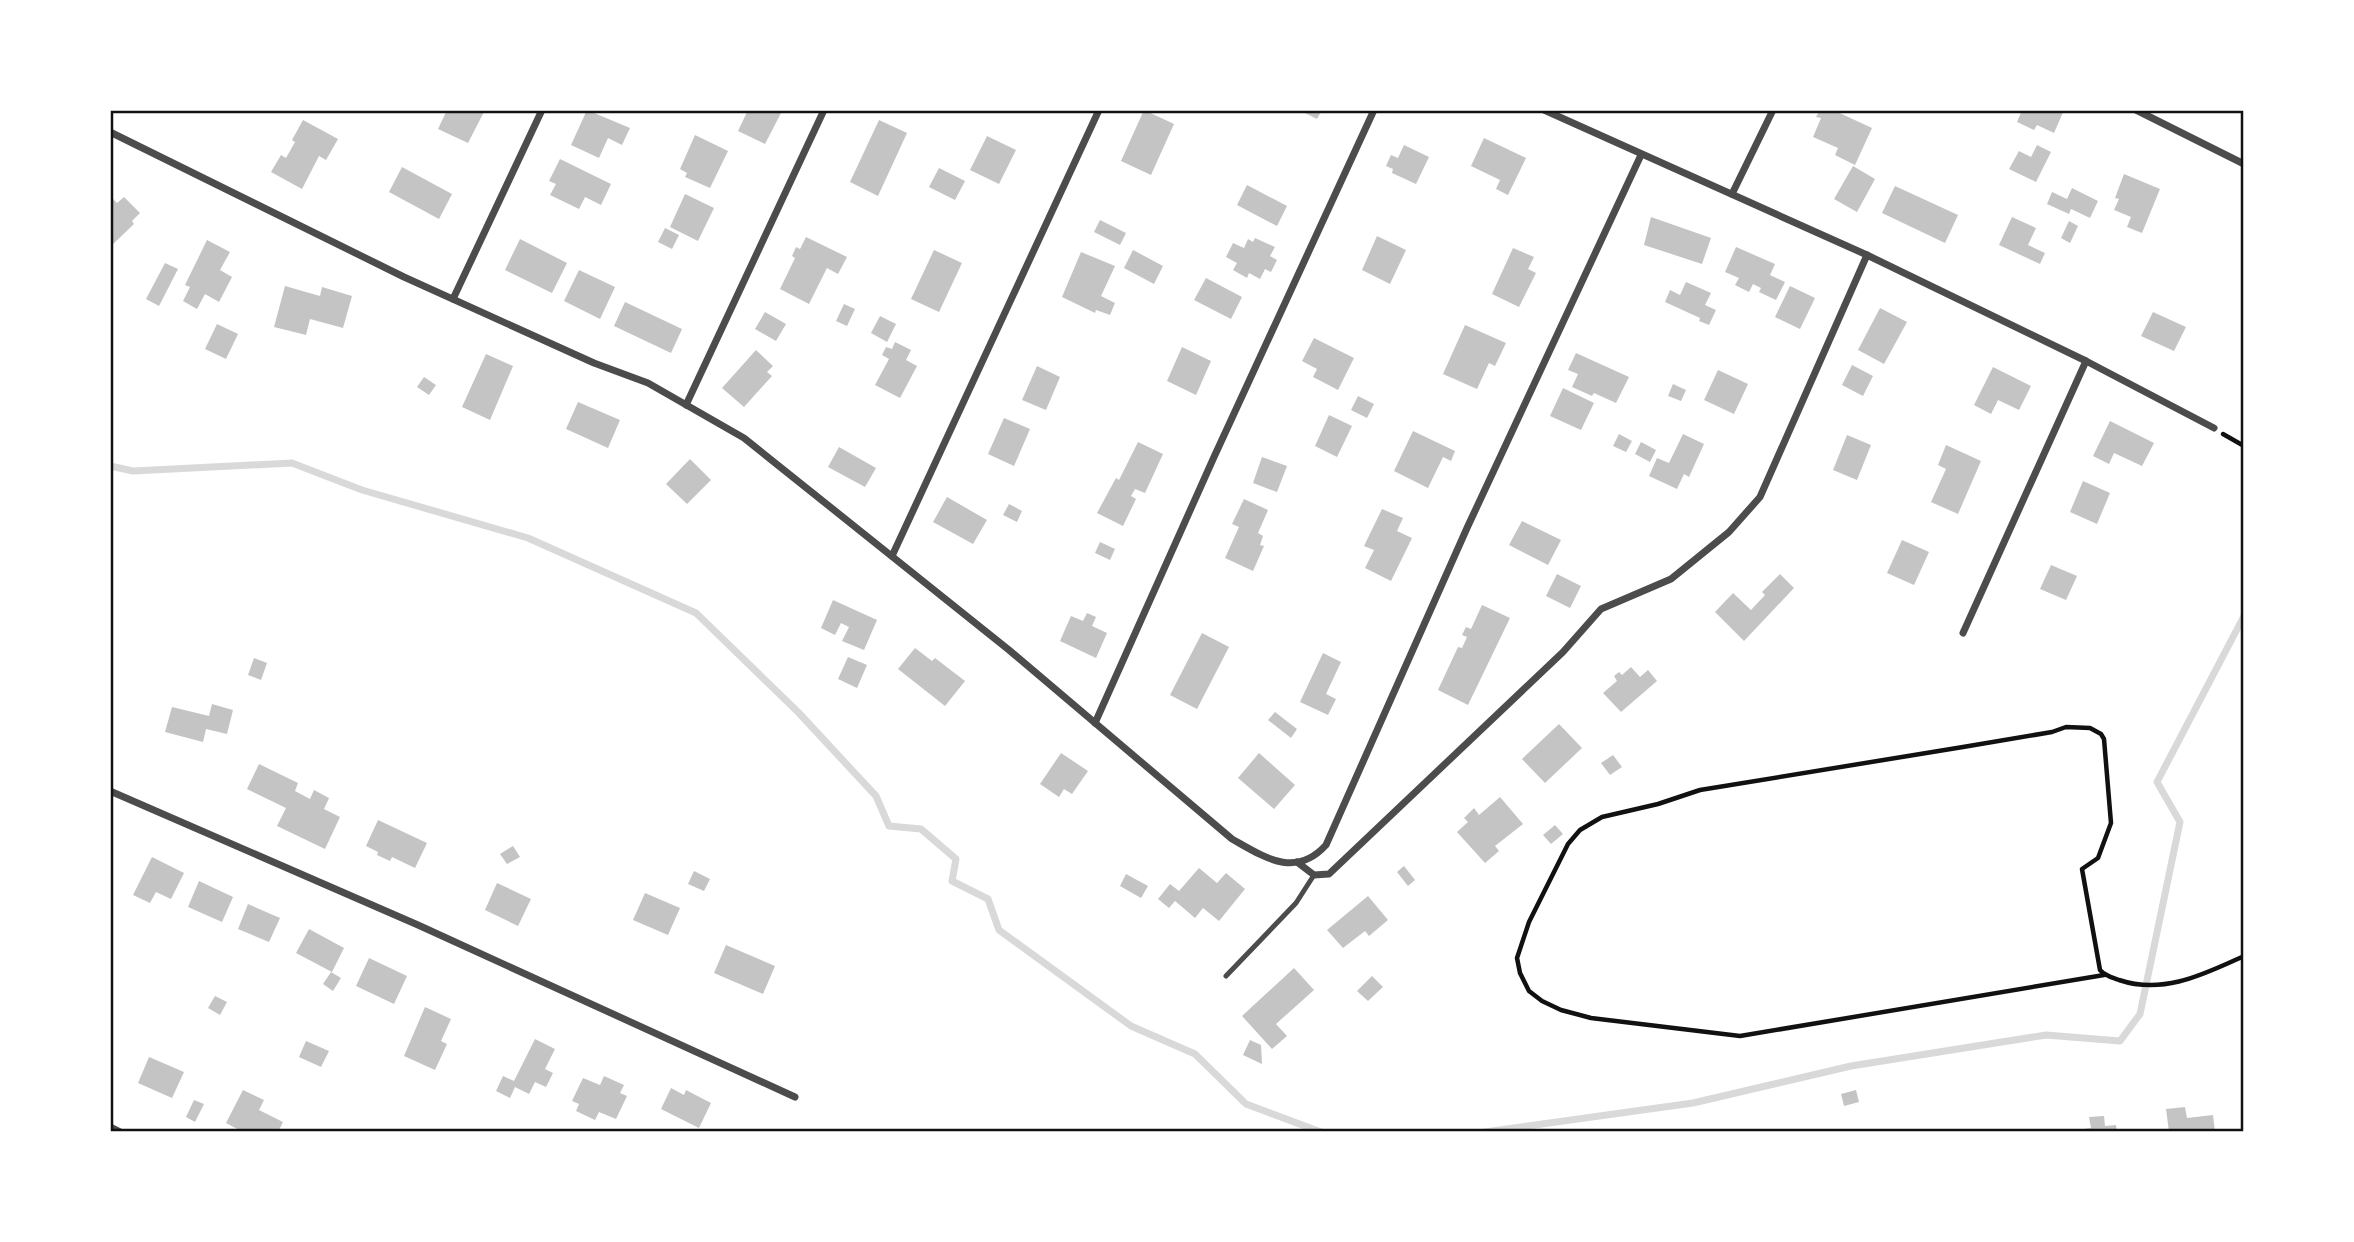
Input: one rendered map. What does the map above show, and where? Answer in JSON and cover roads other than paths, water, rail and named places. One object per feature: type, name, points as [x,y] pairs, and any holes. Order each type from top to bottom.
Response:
[{"type":"street","points":[[453,299],[542,110]]},
{"type":"street","points":[[686,405],[824,110]]},
{"type":"street","points":[[892,556],[1100,110]]},
{"type":"street","points":[[1095,723],[1374,110]]},
{"type":"street","points":[[1544,110],[1867,255],[2086,361],[2214,428]]},
{"type":"street","points":[[1732,194],[1773,110]]},
{"type":"street","points":[[2136,110],[2244,164]]},
{"type":"street","points":[[110,132],[453,299],[594,363],[648,383],[744,438],[1009,650],[1232,839],[1271,860],[1297,862],[1319,853],[1326,845],[1467,528],[1641,155]]},
{"type":"street","points":[[1297,862],[1314,875],[1329,874],[1563,652],[1601,608],[1671,579],[1729,532],[1760,497],[1867,255]]},
{"type":"street","points":[[1963,633],[2086,361]]},
{"type":"street","points":[[110,791],[418,925],[795,1097]]},
{"type":"street","points":[[110,1127],[120,1132]]},
{"type":"lane","points":[[1226,976],[1296,903],[1314,875]]},
{"type":"waterway","points":[[110,466],[133,471],[292,463],[362,490],[528,538],[696,613],[798,712],[876,796],[889,826],[921,829],[956,859],[952,881],[988,899],[999,930],[1131,1026],[1195,1054],[1246,1104],[1321,1132]]},
{"type":"waterway","points":[[1485,1132],[1693,1103],[1851,1066],[2046,1035],[2120,1041],[2140,1014],[2180,822],[2157,782],[2244,616]]}]
